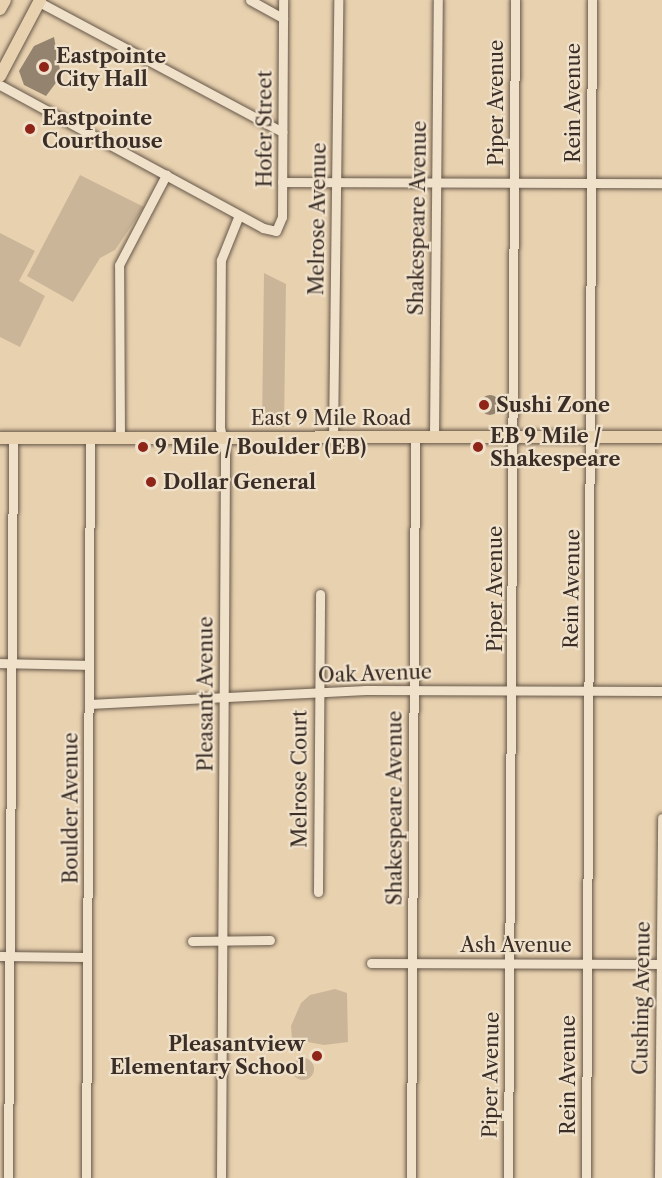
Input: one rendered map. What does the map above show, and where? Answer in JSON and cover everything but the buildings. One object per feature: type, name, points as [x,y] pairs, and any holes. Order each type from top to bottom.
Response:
[{"type":"main road","points":[[0,9],[5,0]]},
{"type":"main road","points":[[0,76],[39,1]]},
{"type":"main road","name":"East 9 Mile Road","points":[[0,438],[662,437]]},
{"type":"street","points":[[250,0],[283,18]]},
{"type":"street","name":"Hofer Street","points":[[239,215],[268,230],[281,226],[283,0]]},
{"type":"street","name":"Melrose Avenue","points":[[333,438],[338,0]]},
{"type":"street","name":"Shakespeare Avenue","points":[[434,437],[438,0]]},
{"type":"street","name":"Piper Avenue","points":[[508,1178],[515,0]]},
{"type":"street","name":"Rein Avenue","points":[[586,1178],[592,0]]},
{"type":"street","points":[[39,1],[282,132]]},
{"type":"street","points":[[0,86],[239,215]]},
{"type":"street","points":[[120,438],[119,265],[166,175]]},
{"type":"street","points":[[282,182],[662,183]]},
{"type":"street","name":"Pleasant Avenue","points":[[221,1178],[224,697],[221,260],[239,215]]},
{"type":"street","name":"Boulder Avenue","points":[[86,1178],[90,438]]},
{"type":"street","name":"Shakespeare Avenue","points":[[411,1178],[415,438]]},
{"type":"street","points":[[8,1178],[5,956],[13,439]]},
{"type":"street","name":"Melrose Court","points":[[318,892],[320,594]]},
{"type":"street","points":[[0,663],[90,664]]},
{"type":"street","name":"Oak Avenue","points":[[89,704],[414,690],[662,691]]},
{"type":"street","name":"Cushing Avenue","points":[[659,1178],[662,818]]},
{"type":"street","points":[[192,941],[270,940]]},
{"type":"street","points":[[5,956],[87,957]]},
{"type":"street","name":"Ash Avenue","points":[[371,963],[661,964]]},
{"type":"shaded area","points":[[80,175],[144,207],[115,250],[100,258],[73,302],[27,276]]},
{"type":"shaded area","points":[[0,233],[35,251],[19,281],[45,296],[20,347],[0,337]]},
{"type":"shaded area","points":[[264,273],[286,284],[284,427],[262,426]]},
{"type":"shaded area","points":[[335,989],[347,993],[348,1042],[324,1045],[292,1039],[291,1026],[301,1003],[310,995]]},
{"type":"shaded area","points":[[303,1058],[313,1065],[314,1069],[307,1079],[303,1080],[293,1073],[292,1069],[299,1059]]},
{"type":"place","name":"Eastpointe City Hall","points":[[44,67]]},
{"type":"place","name":"Eastpointe Courthouse","points":[[30,129]]},
{"type":"place","name":"Sushi Zone","points":[[484,405]]},
{"type":"place","name":"9 Mile / Boulder (EB)","points":[[143,447]]},
{"type":"place","name":"EB 9 Mile / Shakespeare","points":[[478,447]]},
{"type":"place","name":"Dollar General","points":[[151,482]]},
{"type":"place","name":"Pleasantview Elementary School","points":[[317,1056]]}]
